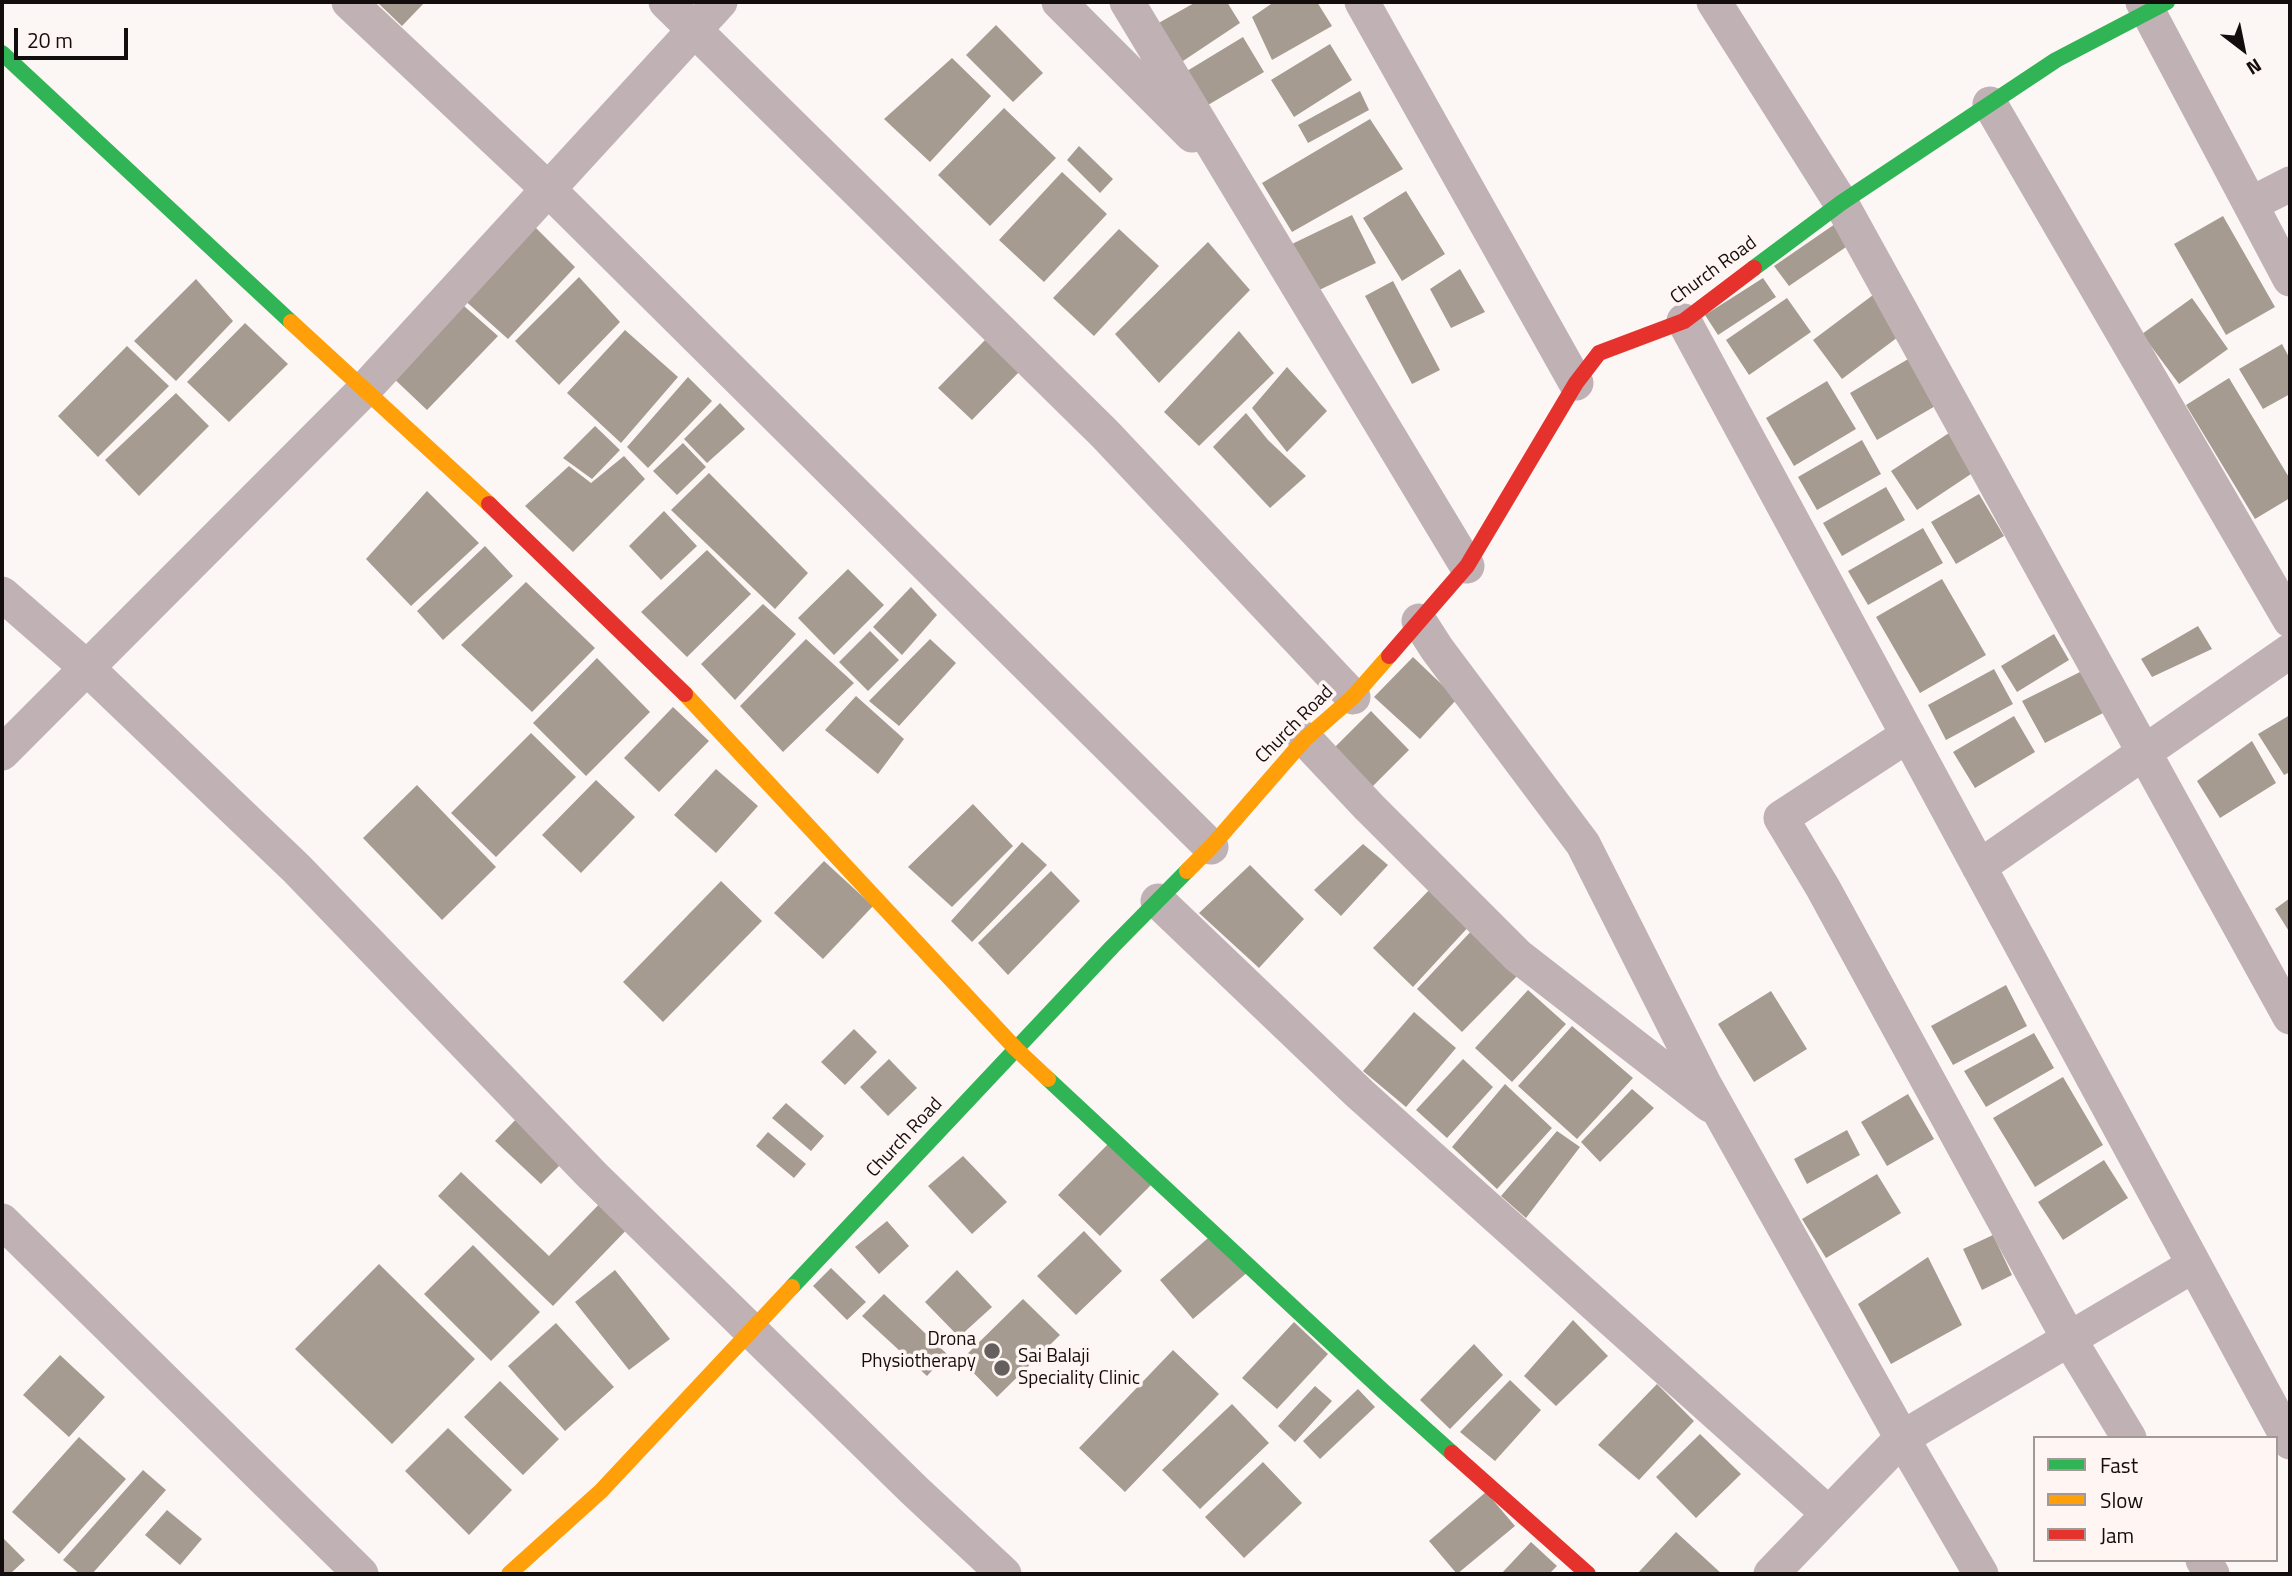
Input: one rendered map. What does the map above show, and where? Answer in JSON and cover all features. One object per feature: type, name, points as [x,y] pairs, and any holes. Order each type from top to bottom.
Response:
[{"type":"main road","name":"Church Road","points":[[509,1574],[601,1491],[1210,847],[1305,740],[1353,697],[1467,566],[1576,383],[1599,353],[1684,321],[1841,203],[2056,60],[2153,5]]},
{"type":"main road","points":[[2,53],[449,466],[700,709],[1017,1049],[1382,1390],[1588,1574]]},
{"type":"street","points":[[349,2],[548,189],[1210,847]]},
{"type":"street","points":[[666,2],[1105,434],[1353,697]]},
{"type":"street","points":[[2,753],[364,390],[720,2]]},
{"type":"street","points":[[1059,2],[1232,175]]},
{"type":"street","points":[[1127,2],[1467,566]]},
{"type":"street","points":[[1362,2],[1576,383]]},
{"type":"street","points":[[1714,2],[1841,203],[2290,1017]]},
{"type":"street","points":[[2153,5],[2290,279]]},
{"type":"street","points":[[1990,104],[2290,620]]},
{"type":"street","points":[[2251,204],[2290,184]]},
{"type":"street","points":[[1684,321],[2290,1442]]},
{"type":"street","points":[[2,594],[87,668],[297,869],[592,1175],[914,1490],[1004,1574]]},
{"type":"street","points":[[1419,621],[1583,844],[1703,1082],[1981,1574]]},
{"type":"street","points":[[1979,867],[2290,651]]},
{"type":"street","points":[[1908,735],[1781,818],[1823,888],[2070,1339],[2128,1436]]},
{"type":"street","points":[[1305,740],[1518,956],[1721,1113]]},
{"type":"street","points":[[1158,901],[1360,1094],[1829,1514]]},
{"type":"street","points":[[2,1221],[361,1574]]},
{"type":"street","points":[[1771,1574],[1902,1438],[2194,1265]]},
{"type":"building","points":[[377,2],[425,2],[402,26]]},
{"type":"building","points":[[1196,2],[1227,2],[1240,23],[1180,63],[1155,25]]},
{"type":"building","points":[[1274,2],[1317,2],[1332,26],[1272,60],[1252,17]]},
{"type":"building","points":[[996,25],[1043,73],[1013,102],[966,55]]},
{"type":"building","points":[[1243,37],[1264,72],[1208,105],[1187,71]]},
{"type":"building","points":[[1330,44],[1352,80],[1294,117],[1271,80]]},
{"type":"building","points":[[952,58],[991,96],[930,162],[884,119]]},
{"type":"building","points":[[1360,91],[1369,110],[1308,143],[1298,125]]},
{"type":"building","points":[[1004,108],[1056,158],[990,226],[938,175]]},
{"type":"building","points":[[1370,119],[1403,169],[1292,232],[1262,183]]},
{"type":"building","points":[[1079,146],[1113,179],[1100,193],[1067,160]]},
{"type":"building","points":[[1062,172],[1107,214],[1044,282],[999,240]]},
{"type":"building","points":[[1406,191],[1445,254],[1402,281],[1363,218]]},
{"type":"building","points":[[1352,215],[1376,263],[1315,292],[1292,244]]},
{"type":"building","points":[[2223,216],[2275,307],[2226,335],[2174,244]]},
{"type":"building","points":[[529,221],[575,267],[508,339],[461,297]]},
{"type":"building","points":[[1835,224],[1849,245],[1789,286],[1774,266]]},
{"type":"building","points":[[1119,229],[1159,266],[1094,336],[1053,298]]},
{"type":"building","points":[[1208,242],[1250,290],[1159,383],[1115,334]]},
{"type":"building","points":[[1460,269],[1485,312],[1451,328],[1430,289]]},
{"type":"building","points":[[579,277],[620,322],[559,385],[515,341]]},
{"type":"building","points":[[1763,278],[1776,297],[1718,335],[1705,315]]},
{"type":"building","points":[[196,279],[233,321],[176,381],[134,341]]},
{"type":"building","points":[[1393,281],[1440,370],[1412,384],[1365,296]]},
{"type":"building","points":[[1873,295],[1902,334],[1842,379],[1813,340]]},
{"type":"building","points":[[1787,298],[1811,332],[1749,375],[1726,340]]},
{"type":"building","points":[[2192,298],[2228,349],[2179,384],[2142,334]]},
{"type":"building","points":[[456,299],[498,336],[427,410],[388,373]]},
{"type":"building","points":[[245,323],[288,364],[229,422],[187,382]]},
{"type":"building","points":[[625,330],[678,377],[621,443],[567,393]]},
{"type":"building","points":[[1239,331],[1274,373],[1199,446],[1164,412]]},
{"type":"building","points":[[987,338],[1020,371],[972,420],[938,388]]},
{"type":"building","points":[[2282,344],[2290,359],[2290,394],[2263,409],[2239,369]]},
{"type":"building","points":[[127,346],[169,386],[98,457],[58,416]]},
{"type":"building","points":[[1910,358],[1937,405],[1877,440],[1850,393]]},
{"type":"building","points":[[1287,367],[1327,411],[1287,452],[1252,408]]},
{"type":"building","points":[[688,377],[712,401],[648,468],[627,447]]},
{"type":"building","points":[[2229,378],[2290,479],[2290,498],[2255,519],[2186,405]]},
{"type":"building","points":[[1827,381],[1856,429],[1794,466],[1766,418]]},
{"type":"building","points":[[176,393],[209,426],[139,496],[105,460]]},
{"type":"building","points":[[720,403],[745,429],[707,463],[684,439]]},
{"type":"building","points":[[1246,413],[1268,440],[1306,476],[1270,508],[1213,447]]},
{"type":"building","points":[[595,426],[620,450],[592,479],[563,458]]},
{"type":"building","points":[[1949,433],[1974,472],[1917,510],[1891,471]]},
{"type":"building","points":[[1862,440],[1881,474],[1817,510],[1798,477]]},
{"type":"building","points":[[683,443],[706,467],[677,495],[653,471]]},
{"type":"building","points":[[624,456],[645,479],[573,552],[525,506],[569,466],[591,483]]},
{"type":"building","points":[[709,473],[808,573],[775,609],[671,510]]},
{"type":"building","points":[[1886,487],[1905,520],[1842,556],[1823,523]]},
{"type":"building","points":[[427,491],[479,543],[411,606],[366,559]]},
{"type":"building","points":[[1979,494],[2004,536],[1956,564],[1931,522]]},
{"type":"building","points":[[664,511],[697,546],[661,580],[629,546]]},
{"type":"building","points":[[1923,528],[1943,563],[1868,605],[1848,571]]},
{"type":"building","points":[[485,546],[513,576],[443,640],[417,611]]},
{"type":"building","points":[[707,550],[751,594],[687,657],[641,612]]},
{"type":"building","points":[[848,569],[884,605],[834,655],[798,618]]},
{"type":"building","points":[[1942,579],[1986,655],[1920,693],[1876,617]]},
{"type":"building","points":[[526,582],[595,648],[532,712],[461,645]]},
{"type":"building","points":[[911,587],[937,615],[902,655],[873,627]]},
{"type":"building","points":[[763,604],[796,634],[735,700],[701,664]]},
{"type":"building","points":[[2198,626],[2212,649],[2152,677],[2141,659]]},
{"type":"building","points":[[870,631],[899,660],[868,691],[839,662]]},
{"type":"building","points":[[2054,634],[2069,660],[2017,692],[2001,666]]},
{"type":"building","points":[[806,639],[854,683],[783,752],[740,706]]},
{"type":"building","points":[[930,639],[956,663],[899,726],[869,701]]},
{"type":"building","points":[[1413,657],[1457,699],[1420,739],[1374,697]]},
{"type":"building","points":[[597,658],[650,712],[586,776],[533,723]]},
{"type":"building","points":[[1994,669],[2013,704],[1946,740],[1928,705]]},
{"type":"building","points":[[2080,672],[2105,712],[2045,743],[2022,701]]},
{"type":"building","points":[[856,696],[904,739],[878,774],[825,730]]},
{"type":"building","points":[[673,707],[709,741],[659,792],[624,758]]},
{"type":"building","points":[[1371,711],[1409,750],[1372,787],[1334,748]]},
{"type":"building","points":[[2290,715],[2290,772],[2284,775],[2258,734]]},
{"type":"building","points":[[2014,716],[2035,752],[1975,788],[1953,752]]},
{"type":"building","points":[[531,733],[576,777],[496,857],[451,813]]},
{"type":"building","points":[[2252,741],[2276,783],[2220,818],[2197,781]]},
{"type":"building","points":[[716,769],[758,806],[716,853],[674,815]]},
{"type":"building","points":[[596,780],[635,817],[581,873],[542,835]]},
{"type":"building","points":[[417,785],[496,867],[442,920],[363,838]]},
{"type":"building","points":[[973,804],[1013,846],[952,907],[908,867]]},
{"type":"building","points":[[1022,842],[1047,865],[972,942],[951,921]]},
{"type":"building","points":[[1363,844],[1388,865],[1341,916],[1314,890]]},
{"type":"building","points":[[824,861],[873,906],[823,959],[774,913]]},
{"type":"building","points":[[1250,865],[1304,919],[1259,968],[1199,913]]},
{"type":"building","points":[[1051,871],[1080,901],[1008,975],[978,943]]},
{"type":"building","points":[[721,881],[762,921],[663,1022],[623,982]]},
{"type":"building","points":[[1434,885],[1472,923],[1413,987],[1373,948]]},
{"type":"building","points":[[2290,898],[2290,933],[2275,909]]},
{"type":"building","points":[[1475,927],[1522,971],[1462,1032],[1417,989]]},
{"type":"building","points":[[2006,985],[2027,1026],[1953,1065],[1931,1026]]},
{"type":"building","points":[[1528,990],[1566,1024],[1512,1082],[1475,1048]]},
{"type":"building","points":[[1771,991],[1807,1049],[1754,1082],[1718,1024]]},
{"type":"building","points":[[1414,1012],[1456,1048],[1406,1107],[1363,1071]]},
{"type":"building","points":[[1572,1026],[1633,1078],[1577,1139],[1518,1086]]},
{"type":"building","points":[[854,1029],[877,1052],[845,1085],[821,1062]]},
{"type":"building","points":[[2034,1033],[2054,1068],[1986,1107],[1964,1071]]},
{"type":"building","points":[[889,1059],[917,1088],[888,1116],[860,1087]]},
{"type":"building","points":[[1463,1059],[1493,1087],[1447,1138],[1416,1110]]},
{"type":"building","points":[[2063,1077],[2103,1145],[2035,1187],[1993,1118]]},
{"type":"building","points":[[1505,1084],[1552,1128],[1497,1189],[1452,1147]]},
{"type":"building","points":[[1632,1089],[1654,1108],[1600,1162],[1581,1142]]},
{"type":"building","points":[[1908,1094],[1934,1139],[1887,1166],[1861,1122]]},
{"type":"building","points":[[786,1103],[824,1136],[811,1151],[772,1118]]},
{"type":"building","points":[[524,1111],[570,1155],[541,1184],[495,1141]]},
{"type":"building","points":[[1847,1130],[1860,1155],[1807,1184],[1794,1159]]},
{"type":"building","points":[[1557,1131],[1580,1147],[1526,1218],[1501,1196]]},
{"type":"building","points":[[768,1132],[806,1164],[794,1178],[756,1146]]},
{"type":"building","points":[[1111,1141],[1153,1183],[1100,1236],[1058,1195]]},
{"type":"building","points":[[963,1156],[1007,1202],[972,1234],[928,1186]]},
{"type":"building","points":[[2104,1160],[2128,1198],[2063,1240],[2038,1202]]},
{"type":"building","points":[[461,1172],[549,1256],[609,1194],[636,1220],[553,1306],[438,1196]]},
{"type":"building","points":[[1877,1174],[1901,1213],[1826,1258],[1802,1219]]},
{"type":"building","points":[[887,1221],[909,1246],[879,1274],[855,1247]]},
{"type":"building","points":[[1084,1231],[1122,1271],[1076,1315],[1037,1276]]},
{"type":"building","points":[[1215,1232],[1249,1271],[1193,1319],[1160,1280]]},
{"type":"building","points":[[1993,1235],[2012,1275],[1982,1290],[1963,1249]]},
{"type":"building","points":[[473,1245],[540,1312],[491,1361],[424,1294]]},
{"type":"building","points":[[1928,1257],[1962,1325],[1891,1364],[1858,1304]]},
{"type":"building","points":[[379,1264],[475,1359],[392,1444],[295,1349]]},
{"type":"building","points":[[831,1268],[866,1302],[847,1320],[813,1286]]},
{"type":"building","points":[[615,1270],[670,1339],[629,1370],[575,1302]]},
{"type":"building","points":[[957,1270],[992,1307],[959,1337],[925,1302]]},
{"type":"building","points":[[884,1294],[947,1354],[927,1376],[862,1316]]},
{"type":"building","points":[[1023,1299],[1060,1335],[997,1397],[961,1360]]},
{"type":"building","points":[[1573,1320],[1608,1356],[1556,1406],[1524,1376]]},
{"type":"building","points":[[1294,1322],[1328,1354],[1277,1409],[1242,1378]]},
{"type":"building","points":[[556,1323],[614,1387],[565,1431],[508,1366]]},
{"type":"building","points":[[1474,1344],[1503,1375],[1450,1429],[1420,1400]]},
{"type":"building","points":[[1173,1350],[1219,1394],[1125,1492],[1079,1448]]},
{"type":"building","points":[[60,1355],[105,1397],[69,1437],[23,1395]]},
{"type":"building","points":[[1510,1380],[1541,1410],[1495,1461],[1460,1432]]},
{"type":"building","points":[[500,1381],[559,1439],[523,1475],[464,1417]]},
{"type":"building","points":[[1657,1384],[1694,1421],[1639,1480],[1598,1445]]},
{"type":"building","points":[[1315,1386],[1332,1401],[1295,1442],[1278,1426]]},
{"type":"building","points":[[1358,1389],[1375,1407],[1320,1459],[1303,1441]]},
{"type":"building","points":[[1232,1404],[1269,1443],[1200,1509],[1162,1470]]},
{"type":"building","points":[[448,1428],[512,1490],[469,1535],[405,1471]]},
{"type":"building","points":[[1700,1434],[1741,1474],[1696,1518],[1656,1477]]},
{"type":"building","points":[[79,1437],[126,1479],[59,1554],[12,1512]]},
{"type":"building","points":[[1263,1462],[1302,1503],[1244,1558],[1205,1517]]},
{"type":"building","points":[[143,1470],[166,1490],[92,1574],[80,1574],[63,1560]]},
{"type":"building","points":[[1486,1492],[1515,1526],[1457,1574],[1429,1541]]},
{"type":"building","points":[[167,1510],[202,1539],[180,1565],[145,1535]]},
{"type":"building","points":[[1676,1532],[1722,1574],[1637,1574]]},
{"type":"building","points":[[2,1537],[25,1560],[10,1574],[2,1574]]},
{"type":"building","points":[[1531,1542],[1557,1566],[1549,1574],[1501,1574]]},
{"type":"traffic: fast","points":[[1754,268],[1841,203],[2056,60],[2167,2]]},
{"type":"traffic: fast","points":[[2,53],[291,322]]},
{"type":"traffic: fast","points":[[792,1287],[1187,871]]},
{"type":"traffic: fast","points":[[1048,1079],[1452,1453]]},
{"type":"traffic: slow","points":[[291,322],[489,504]]},
{"type":"traffic: slow","points":[[1187,871],[1305,739],[1353,697],[1389,656]]},
{"type":"traffic: slow","points":[[685,694],[1016,1049],[1048,1079]]},
{"type":"traffic: slow","points":[[509,1574],[601,1491],[792,1287]]},
{"type":"traffic: jam","points":[[1389,656],[1467,566],[1576,383],[1599,353],[1684,321],[1754,268]]},
{"type":"traffic: jam","points":[[489,504],[685,694]]},
{"type":"traffic: jam","points":[[1452,1453],[1588,1574]]},
{"type":"place","name":"Drona Physiotherapy","points":[[992,1351]]},
{"type":"place","name":"Sai Balaji Speciality Clinic","points":[[1002,1368]]}]
